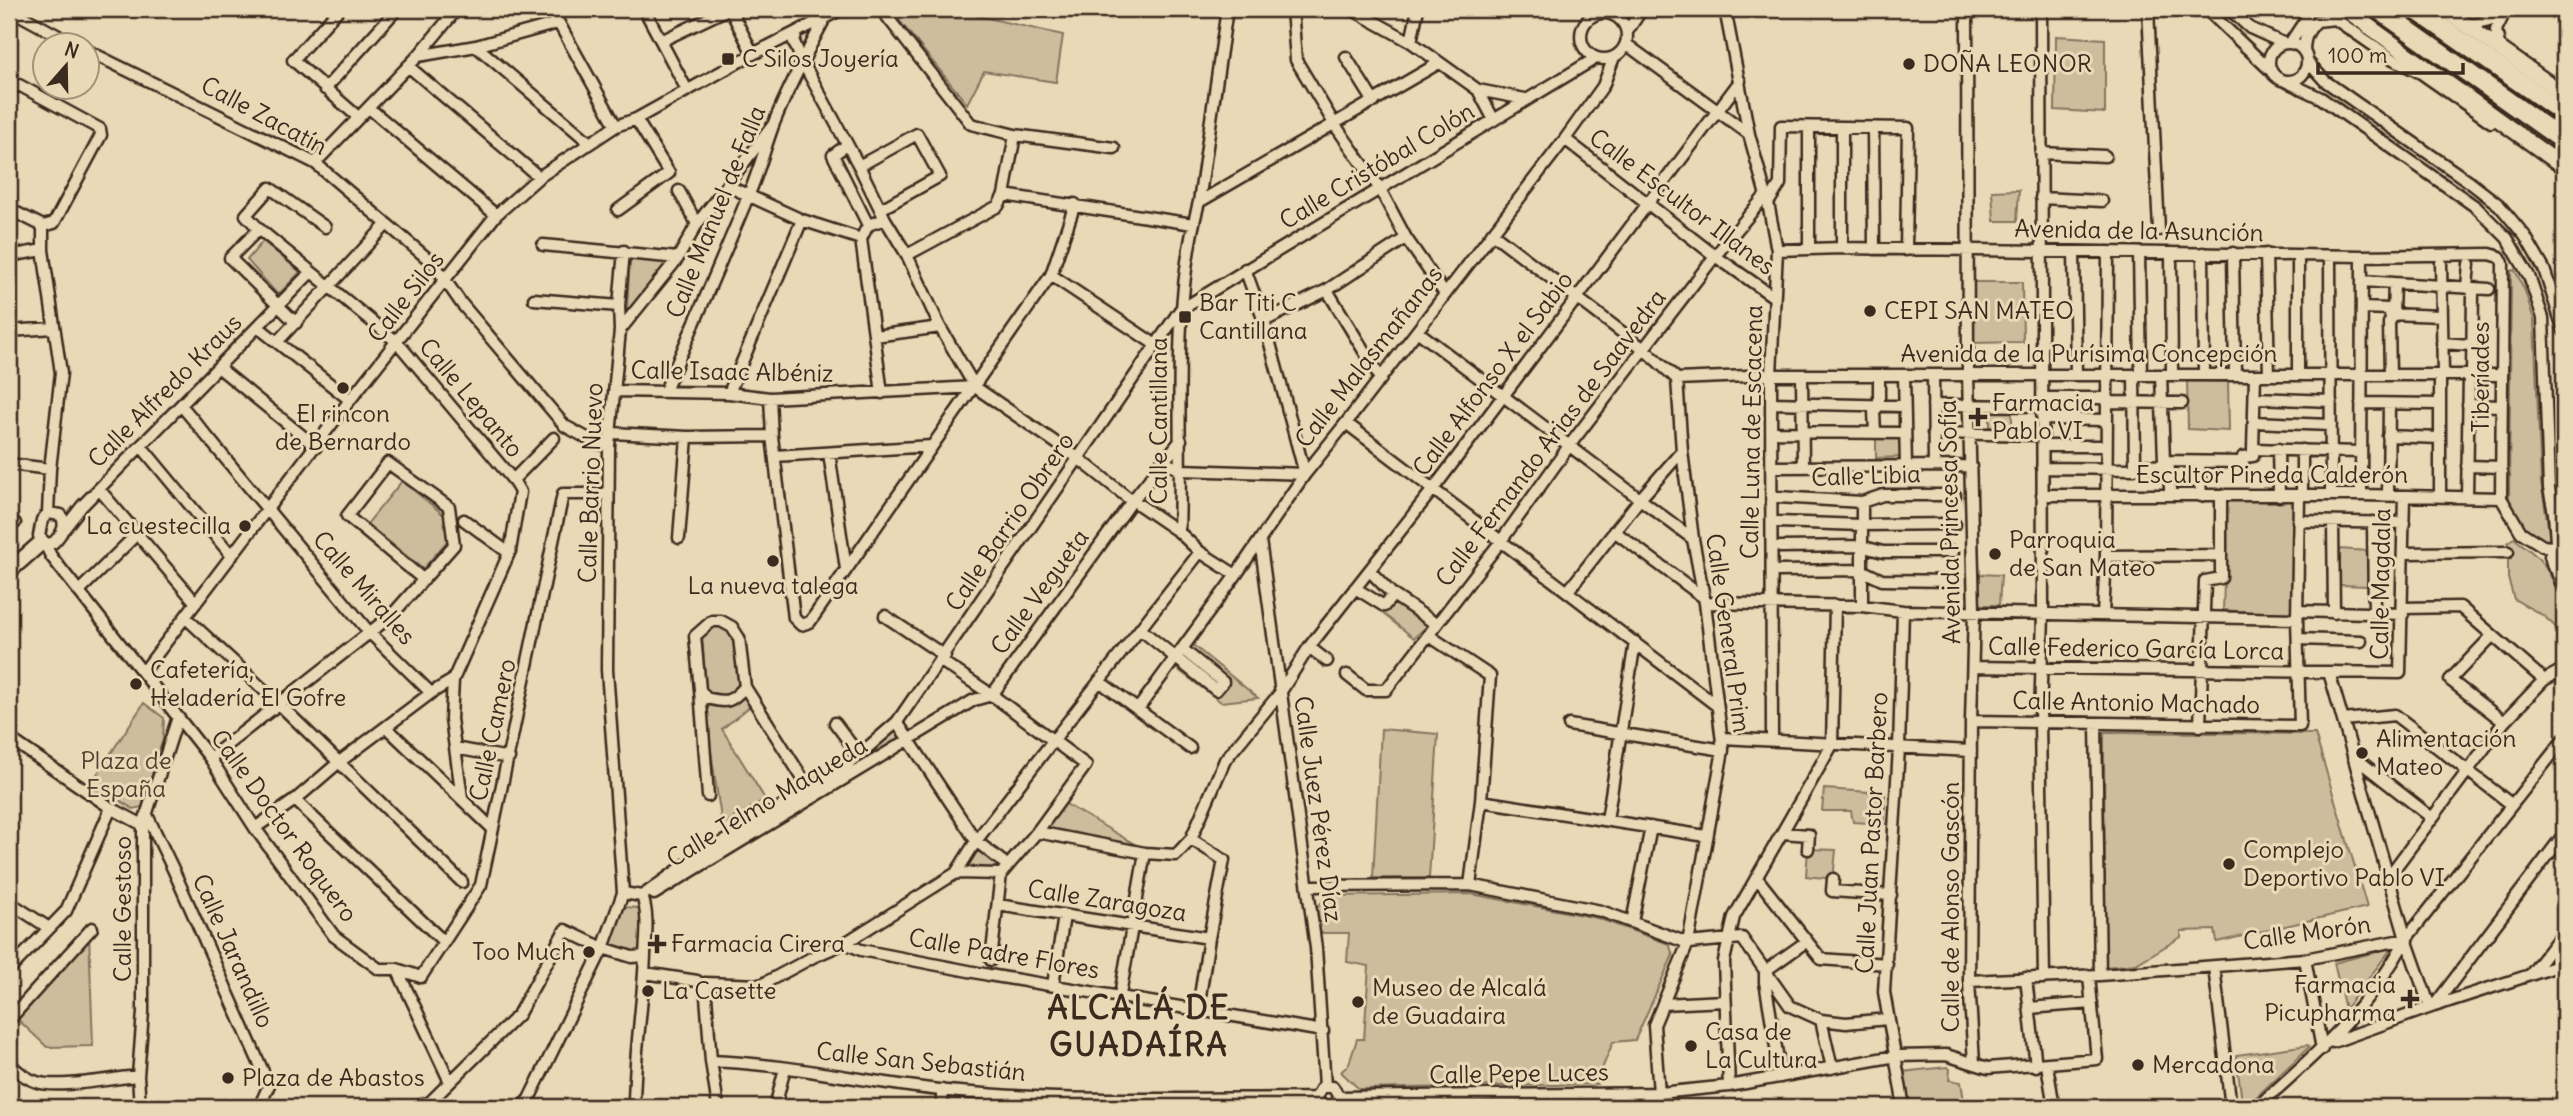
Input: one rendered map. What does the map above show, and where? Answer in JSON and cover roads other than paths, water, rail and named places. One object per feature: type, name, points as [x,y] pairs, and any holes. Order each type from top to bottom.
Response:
[{"type":"highway","points":[[2378,9],[2564,141]]},
{"type":"highway","points":[[2416,9],[2564,113]]},
{"type":"street","points":[[9,9],[51,32]]},
{"type":"street","points":[[339,9],[293,60],[358,117]]},
{"type":"street","points":[[325,89],[397,9]]},
{"type":"street","points":[[315,163],[418,56],[457,9]]},
{"type":"street","points":[[551,9],[617,125]]},
{"type":"street","points":[[643,9],[687,90]]},
{"type":"street","points":[[661,41],[729,9],[753,54]]},
{"type":"street","name":"Calle Silos","points":[[144,671],[350,400],[496,215],[539,177],[617,125],[636,119],[780,40],[800,40],[823,13],[842,9]]},
{"type":"street","points":[[881,9],[971,124],[1015,135],[1114,148]]},
{"type":"street","name":"Calle Cantillana","points":[[1179,531],[1180,310],[1199,202],[1227,9]]},
{"type":"street","points":[[1292,9],[1296,60],[1335,125],[1380,189],[1406,238],[1445,294]]},
{"type":"street","points":[[1351,9],[1411,42],[1478,90],[1525,99]]},
{"type":"street","points":[[1411,42],[1418,9]]},
{"type":"street","points":[[1613,13],[1623,21],[1627,32],[1626,44],[1614,57],[1599,58],[1584,48],[1581,40],[1583,25],[1593,12],[1613,13],[1633,9]]},
{"type":"street","points":[[1627,32],[1642,9]]},
{"type":"street","name":"Calle Luna de Escacena","points":[[1725,9],[1749,134],[1777,250],[1771,375],[1772,740]]},
{"type":"street","name":"Avenida Princesa Sofía","points":[[1967,9],[1968,375],[1974,611],[1971,751]]},
{"type":"street","points":[[2042,9],[2043,669],[2040,721],[2044,978]]},
{"type":"street","points":[[2148,9],[2159,230]]},
{"type":"street","points":[[2206,9],[2274,76],[2320,97],[2476,207],[2507,238],[2529,276],[2543,318],[2549,488],[2558,542],[2550,561]]},
{"type":"street","points":[[2229,9],[2250,28],[2298,46],[2325,82],[2499,205],[2525,236],[2544,269],[2564,331]]},
{"type":"street","points":[[2269,69],[2268,59],[2271,52],[2287,43],[2306,19],[2307,9]]},
{"type":"street","points":[[2345,9],[2564,167]]},
{"type":"street","points":[[2443,9],[2564,94]]},
{"type":"street","points":[[2463,23],[2474,24],[2505,12]]},
{"type":"street","points":[[2500,50],[2496,30],[2505,12]]},
{"type":"street","points":[[823,13],[813,45],[800,40],[802,61],[907,256],[940,327],[975,387],[1079,458],[1135,503],[1179,531],[1200,552],[1236,575]]},
{"type":"street","points":[[2285,81],[2301,76],[2306,69],[2304,42],[2308,30],[2317,20],[2334,19],[2393,59],[2421,73],[2505,132],[2564,167]]},
{"type":"street","points":[[418,56],[476,47],[558,23]]},
{"type":"street","points":[[1626,44],[1749,134]]},
{"type":"street","points":[[476,47],[590,143]]},
{"type":"street","points":[[1346,57],[1374,102]]},
{"type":"street","name":"Calle Malasmañanas","points":[[1139,709],[1305,474],[1565,139],[1603,86],[1614,57]]},
{"type":"street","name":"Calle Zacatín","points":[[102,58],[315,163],[433,264],[461,303],[565,426],[596,443],[609,446]]},
{"type":"street","points":[[1599,58],[1603,86]]},
{"type":"street","name":"Calle Cristóbal Colón","points":[[1180,310],[1525,99],[1599,58]]},
{"type":"street","name":"Calle Manuel de Falla","points":[[665,391],[748,197],[774,125],[802,61]]},
{"type":"street","points":[[1199,202],[1439,63]]},
{"type":"street","points":[[408,66],[539,177]]},
{"type":"street","name":"Calle Alfonso X el Sabio","points":[[1191,838],[1225,760],[1280,693],[1309,648],[1434,488],[1740,81]]},
{"type":"street","points":[[9,88],[19,85],[100,130],[101,135],[54,223],[43,226],[9,209]]},
{"type":"street","points":[[1478,90],[1494,120]]},
{"type":"street","points":[[369,108],[496,215]]},
{"type":"street","points":[[618,210],[669,173],[636,119]]},
{"type":"street","points":[[620,331],[678,258],[697,224],[774,125]]},
{"type":"street","points":[[1767,200],[1780,184],[1781,126],[1908,128],[1906,250]]},
{"type":"street","points":[[1809,249],[1810,127]]},
{"type":"street","points":[[1842,127],[1842,248]]},
{"type":"street","points":[[1873,128],[1874,249]]},
{"type":"street","points":[[859,166],[917,134],[940,176],[868,225],[861,239],[882,393]]},
{"type":"street","points":[[907,256],[998,206],[1004,195],[1015,135]]},
{"type":"street","name":"Calle Escultor Illanes","points":[[1565,139],[1715,256],[1774,297]]},
{"type":"street","points":[[847,145],[832,155],[868,225]]},
{"type":"street","points":[[2041,153],[2105,156]]},
{"type":"street","points":[[728,186],[802,220],[861,239]]},
{"type":"street","points":[[296,323],[230,258],[259,229],[246,215],[270,188],[325,227]]},
{"type":"street","points":[[679,191],[697,224]]},
{"type":"street","points":[[1004,195],[1193,224]]},
{"type":"street","points":[[2041,198],[2102,201]]},
{"type":"street","name":"Calle Fernando Arias de Saavedra","points":[[1346,675],[1366,690],[1386,690],[1715,256],[1767,200]]},
{"type":"street","points":[[770,398],[772,436],[794,618],[801,625],[810,622],[1051,275],[1075,204]]},
{"type":"street","points":[[729,393],[802,220]]},
{"type":"street","points":[[277,342],[386,225]]},
{"type":"street","points":[[43,226],[43,250],[61,373],[48,513],[41,520],[39,536],[44,543]]},
{"type":"street","name":"Calle Lepanto","points":[[259,229],[397,342],[513,480]]},
{"type":"street","points":[[1492,233],[1644,349],[1677,379]]},
{"type":"street","points":[[1264,321],[1328,290],[1406,238]]},
{"type":"street","points":[[543,245],[678,258]]},
{"type":"street","name":"Avenida de la Asunción","points":[[1777,250],[1842,248],[2298,256],[2490,254],[2500,257]]},
{"type":"street","points":[[9,256],[43,250]]},
{"type":"street","name":"Calle Barrio Nuevo","points":[[623,893],[607,670],[609,446],[620,331],[619,306],[624,251]]},
{"type":"street","points":[[2074,251],[2076,375]]},
{"type":"street","points":[[2103,615],[2106,556],[2108,253]]},
{"type":"street","points":[[2135,467],[2139,253]]},
{"type":"street","points":[[2042,468],[2164,466],[2162,403],[2166,375],[2171,253]]},
{"type":"street","points":[[2203,253],[2204,375]]},
{"type":"street","points":[[2233,253],[2235,375]]},
{"type":"street","points":[[2266,254],[2269,375]]},
{"type":"street","points":[[2298,256],[2298,375]]},
{"type":"street","points":[[2330,256],[2331,495]]},
{"type":"street","points":[[2361,495],[2359,452],[2362,256]]},
{"type":"street","name":"Tiberíades","points":[[2500,257],[2503,263],[2501,498]]},
{"type":"street","points":[[2440,496],[2441,263]]},
{"type":"street","points":[[2468,287],[2469,264]]},
{"type":"street","points":[[1162,461],[1181,470],[1305,474],[1264,321],[1245,269]]},
{"type":"street","name":"Calle Alfredo Kraus","points":[[82,506],[311,272]]},
{"type":"street","points":[[1051,275],[1156,345]]},
{"type":"street","points":[[2362,281],[2489,289]]},
{"type":"street","points":[[2390,375],[2389,323],[2393,314],[2393,283]]},
{"type":"street","points":[[2467,497],[2473,291],[2468,287]]},
{"type":"street","points":[[1328,290],[1381,379]]},
{"type":"street","points":[[534,299],[619,306]]},
{"type":"street","points":[[2362,308],[2389,309],[2390,314],[2442,316]]},
{"type":"street","name":"Calle Barrio Obrero","points":[[897,722],[1180,310]]},
{"type":"street","points":[[258,327],[350,400]]},
{"type":"street","points":[[876,336],[940,327]]},
{"type":"street","points":[[9,331],[54,328]]},
{"type":"street","points":[[1417,331],[1693,539]]},
{"type":"street","points":[[2442,343],[2470,345]]},
{"type":"street","points":[[218,367],[316,447]]},
{"type":"street","name":"Avenida de la Purísima Concepción","points":[[1677,379],[1771,375],[2501,375]]},
{"type":"street","points":[[1802,375],[1803,467]]},
{"type":"street","points":[[1875,433],[1874,411],[1879,406],[1878,375]]},
{"type":"street","points":[[1904,375],[1906,466]]},
{"type":"street","points":[[1933,375],[1934,466]]},
{"type":"street","points":[[2164,461],[2243,462],[2243,457],[2253,456],[2255,375]]},
{"type":"street","name":"Calle General Prim","points":[[1660,1107],[1654,1025],[1688,943],[1723,750],[1682,451],[1677,379]]},
{"type":"street","name":"Calle Isaac Albéniz","points":[[615,391],[729,393],[770,398],[975,387]]},
{"type":"street","points":[[2255,398],[2331,401]]},
{"type":"street","points":[[1933,405],[2106,400],[2182,403]]},
{"type":"street","points":[[1771,403],[1904,406]]},
{"type":"street","points":[[2361,403],[2440,404]]},
{"type":"street","points":[[2388,496],[2389,404]]},
{"type":"street","name":"Calle Miralles","points":[[181,405],[369,632],[431,693]]},
{"type":"street","points":[[2468,405],[2501,406]]},
{"type":"street","points":[[2043,419],[2106,420]]},
{"type":"street","points":[[2254,422],[2331,425]]},
{"type":"street","points":[[1346,423],[1716,705]]},
{"type":"street","points":[[1772,432],[1904,433]]},
{"type":"street","points":[[611,433],[687,437],[772,436]]},
{"type":"street","points":[[1933,433],[2043,435]]},
{"type":"street","points":[[2388,436],[2440,438]]},
{"type":"street","points":[[679,538],[687,437]]},
{"type":"street","points":[[462,798],[451,719],[453,680],[509,553],[520,492],[513,480],[554,438]]},
{"type":"street","name":"Calle Vegueta","points":[[992,695],[1135,503],[1162,461],[1181,440]]},
{"type":"street","points":[[141,446],[232,556]]},
{"type":"street","points":[[775,456],[931,446]]},
{"type":"street","points":[[2043,446],[2106,446]]},
{"type":"street","points":[[2253,449],[2359,452]]},
{"type":"street","points":[[2278,449],[2279,496]]},
{"type":"street","points":[[2299,673],[2298,521],[2302,450]]},
{"type":"street","points":[[1568,590],[1682,451]]},
{"type":"street","points":[[829,453],[846,569]]},
{"type":"street","points":[[2164,461],[2169,469],[2170,489]]},
{"type":"street","points":[[2199,462],[2200,496]]},
{"type":"street","points":[[210,758],[392,615],[424,580],[454,545],[449,508],[388,463],[347,516],[424,580]]},
{"type":"street","points":[[9,464],[50,469]]},
{"type":"street","points":[[1772,467],[1971,466]]},
{"type":"street","points":[[2467,466],[2501,467]]},
{"type":"street","points":[[99,489],[196,603]]},
{"type":"street","name":"Calle Camero","points":[[397,969],[421,977],[481,885],[563,494],[608,494]]},
{"type":"street","name":"Calle Libia","points":[[1778,497],[1862,502],[1883,495],[1955,495]]},
{"type":"street","name":"Escultor Pineda Calderón","points":[[2042,495],[2501,498]]},
{"type":"street","points":[[2200,726],[2205,581],[2221,578],[2221,496]]},
{"type":"street","name":"Calle Magdala","points":[[2400,673],[2404,496]]},
{"type":"street","points":[[2501,498],[2517,527],[2534,542],[2561,574],[2564,591]]},
{"type":"street","points":[[1862,502],[1862,606]]},
{"type":"street","points":[[48,513],[61,515],[82,506]]},
{"type":"street","points":[[9,571],[44,543],[53,542],[82,506]]},
{"type":"street","points":[[61,515],[64,529]]},
{"type":"street","points":[[464,520],[509,553]]},
{"type":"street","points":[[2298,521],[2404,523]]},
{"type":"street","points":[[1778,522],[1955,524]]},
{"type":"street","points":[[2333,522],[2334,613]]},
{"type":"street","points":[[2373,522],[2374,613]]},
{"type":"street","points":[[1614,531],[1704,600],[1862,606],[1903,611],[2202,617],[2374,613],[2460,607],[2544,680]]},
{"type":"street","points":[[79,591],[137,534]]},
{"type":"street","name":"Calle Juez Pérez Díaz","points":[[1260,540],[1316,948],[1325,1086]]},
{"type":"street","points":[[2534,542],[2558,542]]},
{"type":"street","name":"Calle Doctor Roquero","points":[[44,543],[51,556],[210,758],[256,828],[334,936],[379,969],[397,969]]},
{"type":"street","points":[[1780,547],[1863,547],[1883,552],[1953,552]]},
{"type":"street","points":[[645,974],[701,982],[761,985],[845,943],[956,873],[976,841],[1052,741],[1200,552]]},
{"type":"street","points":[[2403,552],[2508,552]]},
{"type":"street","points":[[2106,556],[2221,555]]},
{"type":"street","points":[[1778,571],[1861,570],[1882,580],[1953,581]]},
{"type":"street","points":[[1370,571],[1394,595],[1436,624]]},
{"type":"street","points":[[1355,587],[1384,606],[1394,595]]},
{"type":"street","points":[[1729,1086],[1724,961],[1728,939],[1734,917],[1832,746],[1835,605]]},
{"type":"street","name":"Calle Juan Pastor Barbero","points":[[1903,611],[1899,748],[1884,992],[1904,1107]]},
{"type":"street","points":[[885,616],[1086,765],[1037,832],[1004,870],[991,960]]},
{"type":"street","points":[[186,617],[463,882]]},
{"type":"street","points":[[708,796],[695,636],[712,621],[721,621],[732,627],[739,638],[745,687],[810,790]]},
{"type":"street","points":[[1140,629],[1179,653]]},
{"type":"street","points":[[1428,635],[1490,676],[1470,885]]},
{"type":"street","points":[[2492,636],[2450,680],[2504,722]]},
{"type":"street","points":[[2298,639],[2361,641]]},
{"type":"street","points":[[1607,820],[1635,642]]},
{"type":"street","points":[[1309,648],[1327,661]]},
{"type":"street","name":"Calle Federico García Lorca","points":[[1973,667],[2400,673]]},
{"type":"street","points":[[2389,876],[2504,722],[2544,680],[2564,669]]},
{"type":"street","points":[[2329,672],[2406,939],[2432,1007]]},
{"type":"street","name":"Calle Antonio Machado","points":[[1971,721],[2300,726],[2299,673]]},
{"type":"street","points":[[256,828],[431,693],[453,680]]},
{"type":"street","points":[[1099,681],[1189,748]]},
{"type":"street","points":[[700,690],[706,698],[725,702],[734,698],[745,687]]},
{"type":"street","points":[[910,738],[974,700],[992,695]]},
{"type":"street","points":[[2343,720],[2395,715],[2511,804]]},
{"type":"street","name":"Calle Gestoso","points":[[140,1107],[138,1076],[144,1012],[145,820],[178,716]]},
{"type":"street","points":[[897,722],[976,841],[1004,870]]},
{"type":"street","name":"Calle Telmo Maqueda","points":[[643,897],[682,867],[844,768],[897,722]]},
{"type":"street","points":[[835,723],[859,755]]},
{"type":"street","points":[[2096,723],[2100,975]]},
{"type":"street","points":[[1569,725],[1723,750]]},
{"type":"street","points":[[387,728],[493,829]]},
{"type":"street","points":[[9,738],[111,808],[145,820]]},
{"type":"street","name":"Calle Telmo Maqueda","points":[[643,897],[910,738]]},
{"type":"street","points":[[1722,738],[1832,746],[1971,751]]},
{"type":"street","points":[[2257,1107],[2348,1024],[2394,962],[2406,939],[2564,739]]},
{"type":"street","points":[[455,747],[509,758]]},
{"type":"street","name":"Calle de Alonso Gascón","points":[[1971,751],[1969,981],[1974,1063]]},
{"type":"street","points":[[2353,756],[2432,818]]},
{"type":"street","points":[[295,800],[444,942]]},
{"type":"street","points":[[1480,801],[1706,836]]},
{"type":"street","points":[[9,970],[66,911],[111,808]]},
{"type":"street","name":"Calle Jarandillo","points":[[145,820],[173,869],[270,1086],[261,1106]]},
{"type":"street","points":[[1632,922],[1651,827]]},
{"type":"street","points":[[1037,832],[1145,853],[1176,855],[1191,838],[1224,860],[1198,1009]]},
{"type":"street","points":[[1783,833],[1809,835],[1808,849]]},
{"type":"street","points":[[2432,1007],[2564,834]]},
{"type":"street","points":[[2381,849],[2404,855]]},
{"type":"street","points":[[1119,995],[1145,853]]},
{"type":"street","points":[[956,873],[1004,870]]},
{"type":"street","points":[[1757,878],[1821,959],[1887,964]]},
{"type":"street","points":[[1833,879],[1832,891],[1891,895]]},
{"type":"street","points":[[1308,886],[1470,885],[1601,911],[1688,943],[1742,938],[1790,1006],[1821,1020],[1846,1023],[1887,1019]]},
{"type":"street","points":[[522,1107],[529,1099],[603,947],[623,893],[643,897],[647,928],[645,974],[634,1072],[634,1107]]},
{"type":"street","points":[[9,902],[49,928]]},
{"type":"street","name":"Calle Zaragoza","points":[[999,905],[1209,938]]},
{"type":"street","points":[[1053,985],[1064,916]]},
{"type":"street","points":[[9,1020],[92,928]]},
{"type":"street","points":[[424,1106],[518,1015],[565,930],[632,957],[645,956]]},
{"type":"street","points":[[2531,974],[2564,931]]},
{"type":"street","name":"Calle Morón","points":[[1969,981],[2088,976],[2305,959],[2406,939]]},
{"type":"street","points":[[1765,971],[1807,941]]},
{"type":"street","name":"Calle Padre Flores","points":[[845,943],[874,952],[1322,1031]]},
{"type":"street","points":[[2305,959],[2322,1049]]},
{"type":"street","points":[[2322,1049],[2354,1033],[2564,964]]},
{"type":"street","points":[[2214,967],[2231,1107]]},
{"type":"street","points":[[397,969],[450,1082]]},
{"type":"street","points":[[1765,971],[1781,1077]]},
{"type":"street","points":[[2029,1008],[2092,1003],[2088,976]]},
{"type":"street","points":[[2026,978],[2029,1008],[2041,1065],[2054,1107]]},
{"type":"street","points":[[701,982],[718,1107]]},
{"type":"street","points":[[1663,1004],[1725,1001]]},
{"type":"street","name":"Calle Pepe Luces","points":[[1339,1097],[1378,1102],[1446,1096],[1660,1093],[1729,1086],[1896,1056],[1946,1055],[1988,1068],[2097,1059],[2092,1003]]},
{"type":"street","points":[[1821,1020],[1832,1068]]},
{"type":"street","points":[[2348,1024],[2354,1033]]},
{"type":"street","name":"Calle San Sebastián","points":[[711,1061],[750,1062],[942,1090],[1093,1099],[1320,1103]]},
{"type":"street","points":[[9,1063],[38,1083],[54,1084],[138,1076]]},
{"type":"street","points":[[775,1107],[785,1068]]},
{"type":"street","points":[[1320,1103],[1319,1090],[1325,1086],[1334,1087],[1339,1097],[1332,1107]]},
{"type":"street","points":[[942,1090],[942,1107]]},
{"type":"street","points":[[1443,1107],[1446,1096]]},
{"type":"street","points":[[246,1107],[261,1106]]},
{"type":"place","name":"C Silos Joyería","points":[[728,59]]},
{"type":"place","name":"DOÑA LEONOR","points":[[1909,64]]},
{"type":"place","name":"CEPI SAN MATEO","points":[[1870,311]]},
{"type":"place","name":"Bar Titi C Cantillana","points":[[1185,317]]},
{"type":"place","name":"El rincon de Bernardo","points":[[343,388]]},
{"type":"place","name":"Farmacia Pablo VI","points":[[1978,417]]},
{"type":"place","name":"La cuestecilla","points":[[245,526]]},
{"type":"place","name":"Parroquia de San Mateo","points":[[1995,554]]},
{"type":"place","name":"La nueva talega","points":[[773,561]]},
{"type":"place","name":"Cafetería, Heladería El Gofre","points":[[136,684]]},
{"type":"place","name":"Alimentación Mateo","points":[[2362,753]]},
{"type":"place","name":"Complejo Deportivo Pablo VI","points":[[2229,864]]},
{"type":"place","name":"Farmacia Cirera","points":[[657,944]]},
{"type":"place","name":"Too Much","points":[[589,952]]},
{"type":"place","name":"La Casette","points":[[648,991]]},
{"type":"place","name":"Farmacia Picupharma","points":[[2410,999]]},
{"type":"place","name":"Museo de Alcalá de Guadaira","points":[[1358,1002]]},
{"type":"place","name":"Casa de La Cultura","points":[[1691,1046]]},
{"type":"place","name":"Mercadona","points":[[2138,1065]]},
{"type":"place","name":"Plaza de Abastos","points":[[228,1078]]},
{"type":"district","name":"ALCALÁ DE GUADAÍRA","points":[[1139,1026]]},
{"type":"park label","name":"Plaza de España","points":[[126,775]]}]
